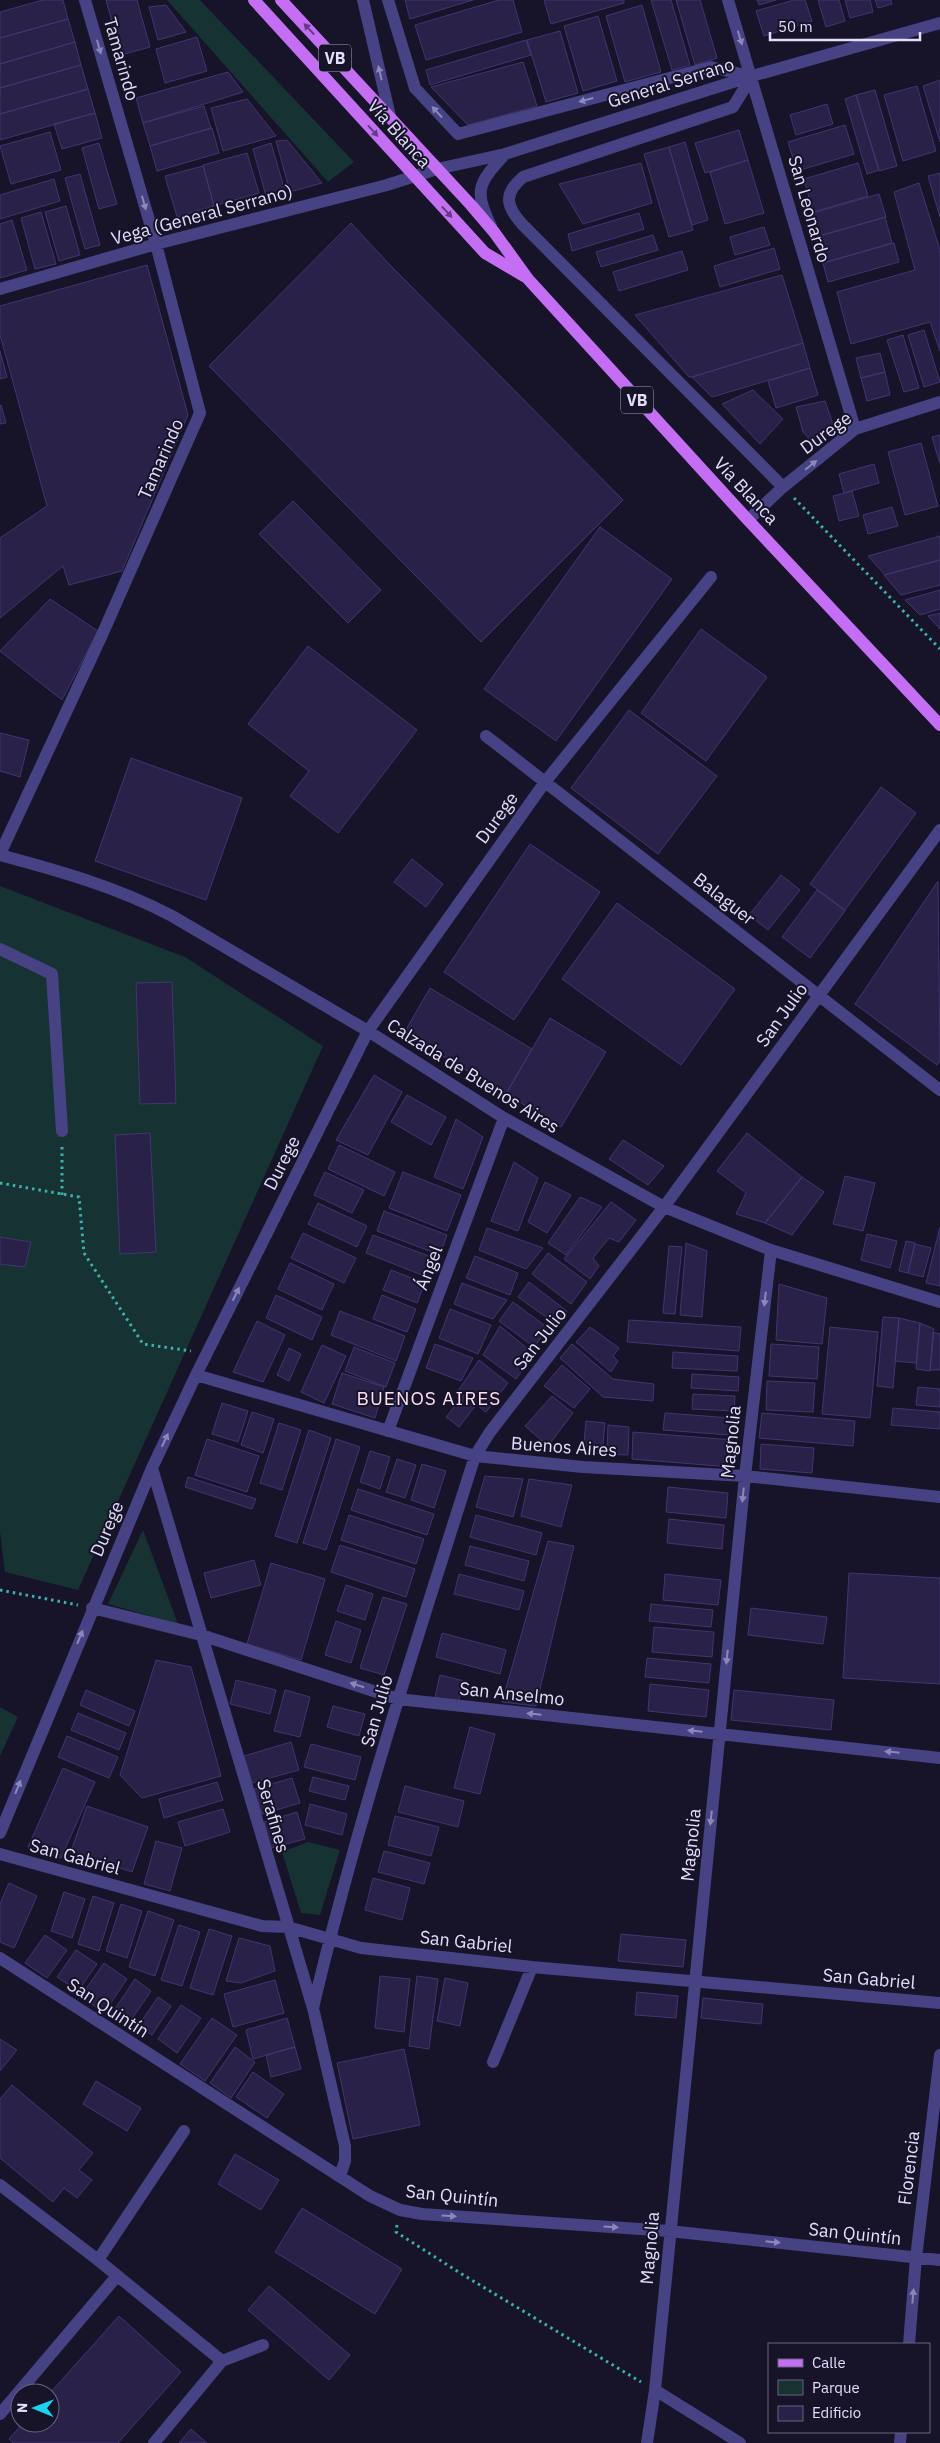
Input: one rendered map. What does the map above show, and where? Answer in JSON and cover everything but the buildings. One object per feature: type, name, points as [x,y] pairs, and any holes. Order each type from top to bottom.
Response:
[{"type":"main road","name":"Vía Blanca","points":[[254,0],[485,253],[528,279]]},
{"type":"main road","name":"Vía Blanca","points":[[281,0],[390,116],[494,232],[528,279],[748,520],[940,725]]},
{"type":"street","name":"Tamarindo","points":[[0,855],[102,635],[200,413],[157,250],[85,0]]},
{"type":"street","points":[[363,0],[390,116]]},
{"type":"street","points":[[388,0],[415,88],[458,134],[711,67],[752,76],[733,108],[523,177],[512,186],[508,201],[512,212],[522,224],[783,487]]},
{"type":"street","name":"San Leonardo","points":[[728,0],[855,429]]},
{"type":"street","name":"General Serrano","points":[[413,176],[505,154],[752,76],[940,23]]},
{"type":"street","points":[[494,232],[482,207],[480,190],[483,178],[505,154]]},
{"type":"street","name":"Vega (General Serrano)","points":[[0,289],[157,250],[413,176]]},
{"type":"street","name":"Durege","points":[[748,520],[783,487],[855,429],[940,402]]},
{"type":"street","name":"Durege","points":[[0,1833],[92,1608],[152,1468],[206,1353],[368,1031],[545,782],[711,577]]},
{"type":"street","name":"Balaguer","points":[[486,736],[940,1090]]},
{"type":"street","name":"San Julio","points":[[313,2008],[330,1938],[398,1699],[475,1456],[490,1432],[664,1207],[940,830]]},
{"type":"street","name":"Calzada de Buenos Aires","points":[[0,855],[65,872],[140,899],[223,944],[368,1031],[504,1118],[664,1207],[771,1250],[940,1302]]},
{"type":"street","points":[[0,949],[52,974],[62,1131]]},
{"type":"street","name":"Ángel","points":[[388,1431],[504,1118]]},
{"type":"street","name":"Magnolia","points":[[647,2443],[655,2390],[669,2231],[696,1980],[745,1476],[771,1250]]},
{"type":"street","name":"Buenos Aires","points":[[196,1375],[475,1456],[583,1467],[745,1476],[940,1496]]},
{"type":"street","name":"Serafines","points":[[152,1468],[313,2008],[346,2146],[345,2162],[340,2176]]},
{"type":"street","name":"San Anselmo","points":[[92,1608],[201,1635],[398,1699],[940,1758]]},
{"type":"street","name":"San Gabriel","points":[[0,1854],[262,1926],[288,1927],[361,1948],[532,1967],[940,2003]]},
{"type":"street","name":"San Quintín","points":[[0,1958],[225,2105],[370,2196],[400,2210],[422,2214],[669,2231],[940,2260]]},
{"type":"street","points":[[494,2062],[532,1967]]},
{"type":"street","name":"Florencia","points":[[909,2343],[916,2258],[940,2055]]},
{"type":"street","points":[[98,2260],[184,2131]]},
{"type":"street","points":[[0,2185],[98,2260],[222,2361]]},
{"type":"street","points":[[0,2414],[117,2276]]},
{"type":"street","points":[[154,2443],[222,2361],[263,2345]]},
{"type":"street","points":[[655,2390],[740,2443]]},
{"type":"path","points":[[783,487],[940,649]]},
{"type":"path","points":[[62,1131],[62,1196]]},
{"type":"path","points":[[0,1183],[62,1196],[79,1197],[84,1252],[143,1344],[206,1353]]},
{"type":"path","points":[[0,1590],[92,1608]]},
{"type":"path","points":[[400,2210],[396,2232],[655,2390]]},
{"type":"green space","points":[[167,0],[200,0],[354,162],[328,182]]},
{"type":"green space","points":[[0,886],[185,957],[323,1046],[78,1590],[5,1572],[0,1532]]},
{"type":"green space","points":[[143,1530],[178,1624],[108,1604]]},
{"type":"green space","points":[[0,1707],[18,1717],[0,1756]]},
{"type":"green space","points":[[308,1842],[340,1850],[320,1915],[301,1913],[282,1852]]},
{"type":"district","name":"BUENOS AIRES","points":[[429,1398]]}]
